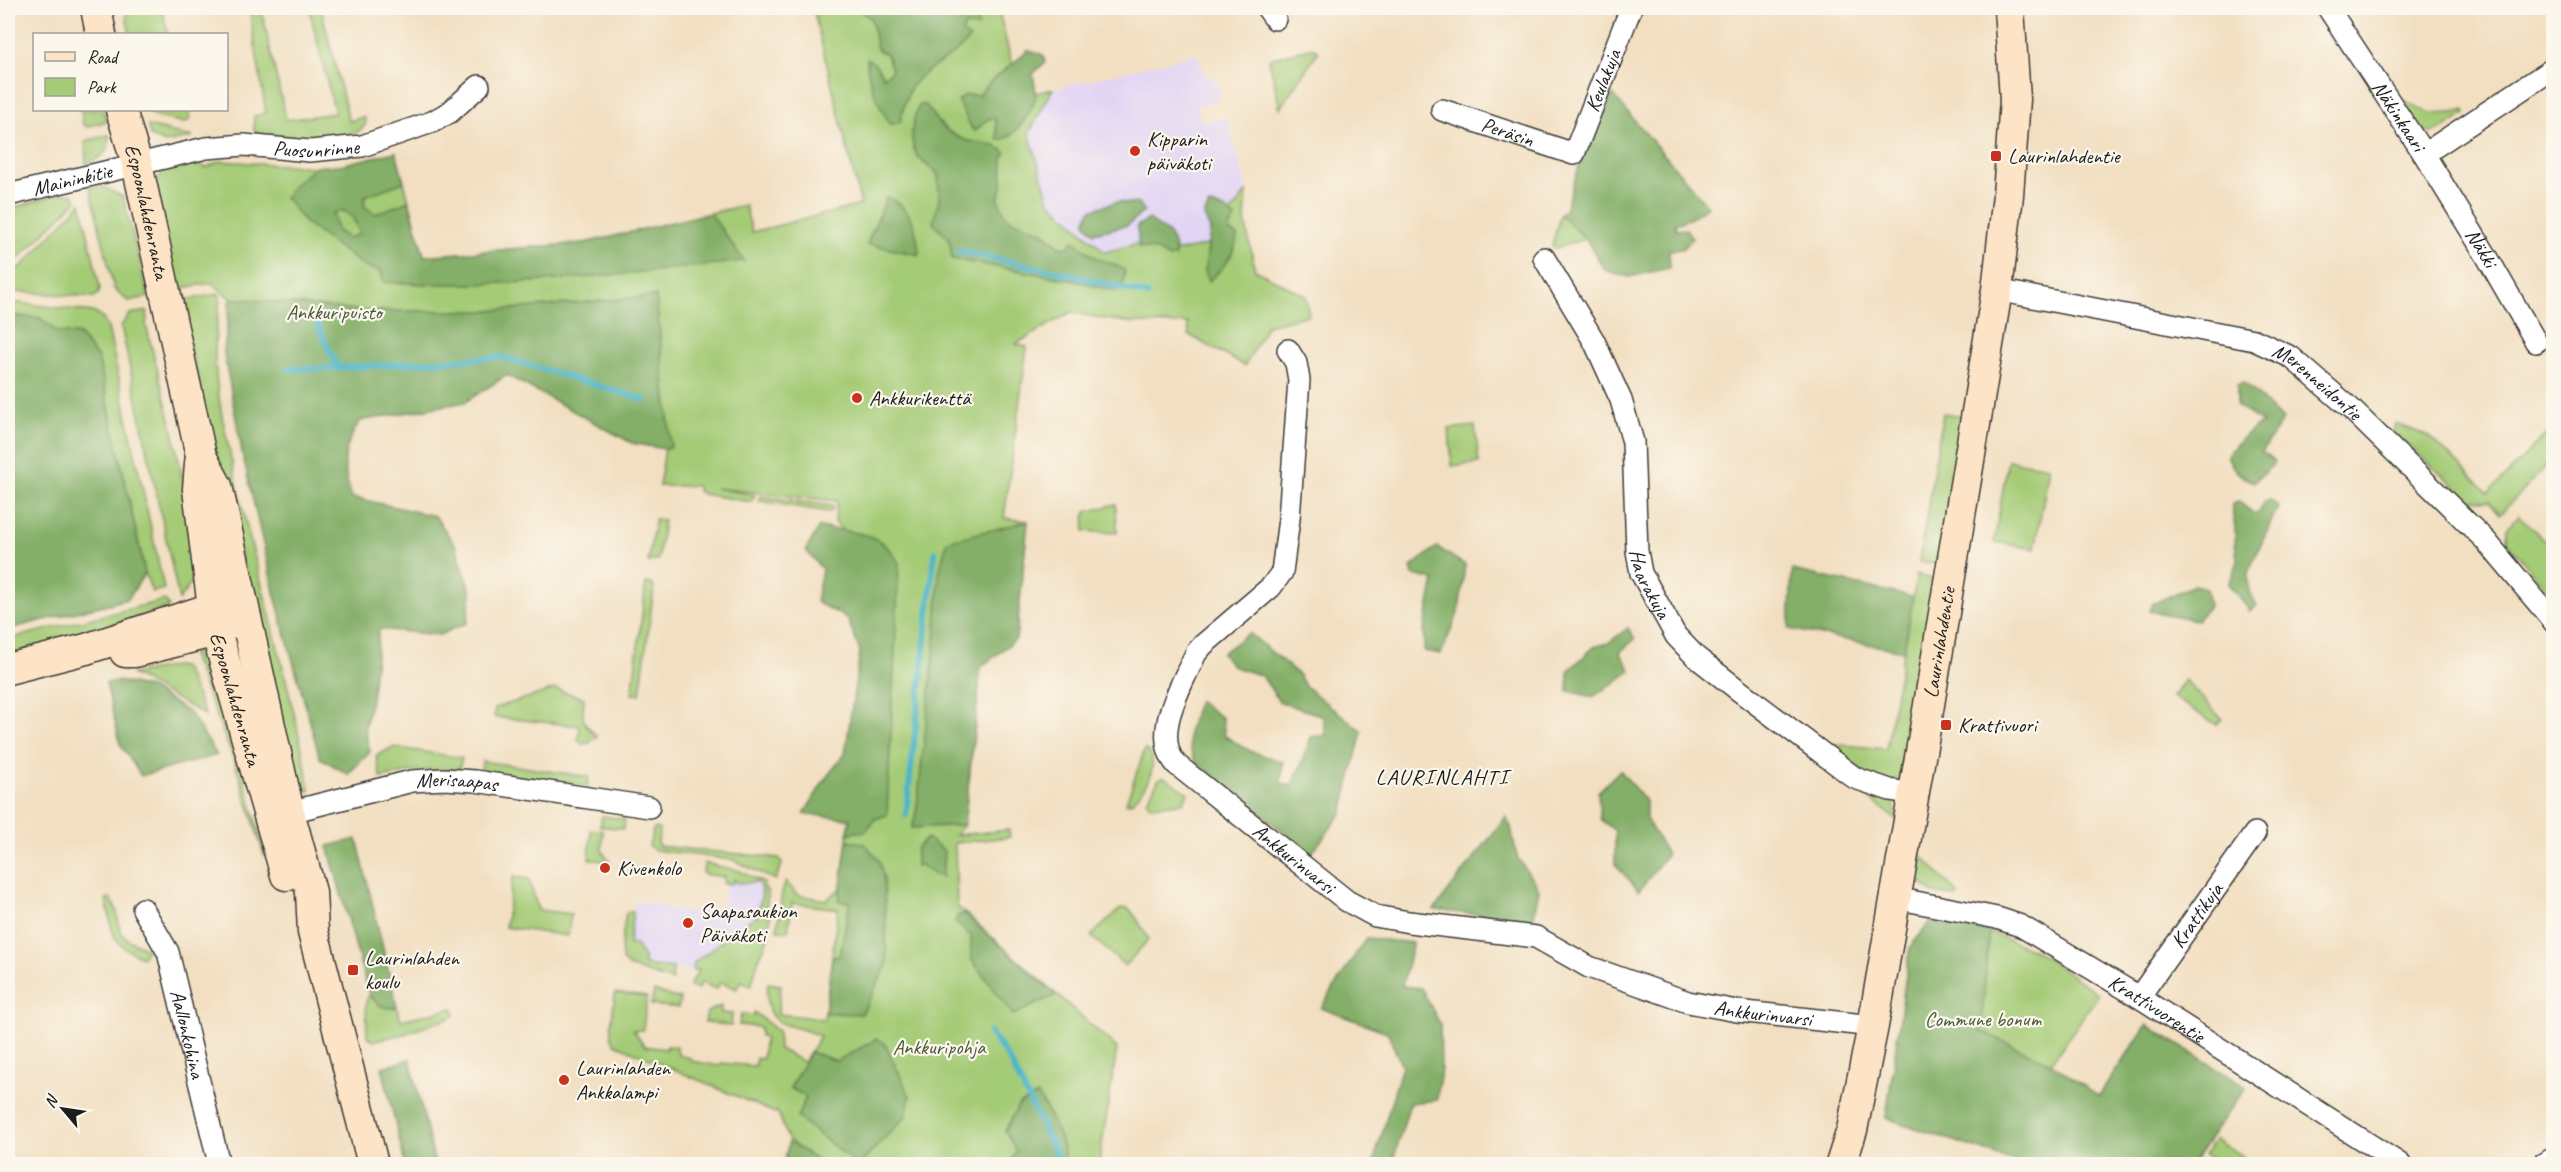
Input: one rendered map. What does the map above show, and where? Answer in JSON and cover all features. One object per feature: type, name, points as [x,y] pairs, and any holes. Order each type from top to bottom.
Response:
[{"type":"street","points":[[96,8],[101,33]]},
{"type":"street","name":"Keulakuja","points":[[1574,154],[1632,8]]},
{"type":"street","name":"Laurinlahdentie","points":[[1841,1164],[1852,1130],[1873,1026],[1914,794],[1997,290],[2008,195],[2015,99],[2009,8]]},
{"type":"street","name":"Näkinkaari","points":[[2328,8],[2424,154],[2553,68]]},
{"type":"street","name":"Puosunrinne","points":[[137,164],[224,146],[244,145],[310,151],[362,146],[432,122],[450,112],[479,86]]},
{"type":"street","name":"Peräsin","points":[[1442,110],[1574,154]]},
{"type":"street","name":"Espoonlahdenranta","points":[[122,111],[137,164],[201,456],[217,486],[245,614],[293,900],[313,932],[372,1164]]},
{"type":"street","name":"Näkki","points":[[2424,154],[2536,342]]},
{"type":"street","name":"Maininkitie","points":[[8,195],[137,164]]},
{"type":"street","name":"Haarakuja","points":[[1544,258],[1594,341],[1608,367],[1621,400],[1633,442],[1637,551],[1641,573],[1676,636],[1696,657],[1737,690],[1855,778],[1890,790],[1914,794]]},
{"type":"street","name":"Merenneidontie","points":[[1997,290],[2254,340],[2291,357],[2350,408],[2486,541],[2553,622]]},
{"type":"street","name":"Ankkurinvarsi","points":[[1288,350],[1296,363],[1299,380],[1289,519],[1282,572],[1271,587],[1203,645],[1196,654],[1168,723],[1166,740],[1168,756],[1176,765],[1347,901],[1375,916],[1536,937],[1589,967],[1688,1002],[1737,1011],[1873,1026]]},
{"type":"street","name":"Espoonlahdenranta","points":[[201,456],[198,489],[214,620],[279,815]]},
{"type":"street","points":[[8,669],[86,649],[245,614]]},
{"type":"street","name":"Merisaapas","points":[[279,815],[412,781],[444,779],[649,807]]},
{"type":"street","name":"Krattikuja","points":[[2139,997],[2255,833]]},
{"type":"street","name":"Krattivuorentie","points":[[1895,898],[1997,918],[2021,926],[2139,997],[2400,1164]]},
{"type":"street","name":"Aallonkohina","points":[[143,909],[168,952],[219,1164]]},
{"type":"street","points":[[2543,1164],[2553,1158]]},
{"type":"shaded area","name":"Kipparin päiväkoti","points":[[1198,54],[1204,76],[1215,79],[1221,90],[1216,101],[1198,106],[1201,123],[1227,117],[1247,191],[1207,245],[1174,252],[1154,240],[1105,252],[1049,201],[1029,133],[1053,89]]},
{"type":"shaded area","name":"Saapasaukion Päiväkoti","points":[[724,877],[760,881],[768,893],[766,909],[740,935],[694,963],[692,971],[644,965],[644,957],[636,945],[629,944],[635,902],[663,905],[663,909],[719,914],[720,905],[723,905],[726,884],[723,883]]},
{"type":"green space","points":[[130,8],[162,8],[168,33],[130,33],[126,16]]},
{"type":"green space","points":[[249,8],[261,8],[286,120],[335,113],[309,8],[321,8],[349,121],[364,117],[366,122],[361,130],[350,135],[335,137],[301,138],[259,134],[254,130],[254,116],[266,113]]},
{"type":"green space","points":[[813,8],[998,8],[1020,97],[1053,89],[1029,133],[1049,201],[1105,252],[1154,239],[1174,252],[1207,245],[1247,191],[1245,220],[1255,270],[1306,296],[1309,315],[1267,325],[1245,366],[1189,335],[1188,323],[1129,322],[1071,312],[1016,344],[1027,347],[1004,518],[1028,521],[1016,639],[981,667],[964,825],[955,835],[1009,830],[1010,837],[955,843],[957,906],[1117,1048],[1099,1164],[784,1164],[789,1141],[777,1111],[775,1113],[615,1044],[611,1036],[615,993],[647,997],[643,1030],[633,1030],[645,1046],[666,1049],[667,1046],[677,1047],[678,1055],[690,1058],[692,1061],[720,1066],[721,1063],[755,1066],[756,1058],[762,1059],[765,1037],[760,1036],[760,1027],[739,1025],[741,1014],[753,1016],[754,1012],[778,1031],[779,1049],[804,1062],[820,1036],[779,1022],[769,1010],[767,999],[768,983],[781,985],[778,1014],[824,1019],[838,909],[792,903],[788,931],[777,930],[786,881],[797,895],[826,900],[841,888],[881,578],[835,522],[837,501],[715,488],[755,495],[751,502],[703,494],[698,491],[697,486],[659,486],[665,449],[632,443],[507,375],[465,402],[224,353],[230,298],[212,283],[176,289],[156,184],[164,169],[198,161],[205,168],[220,161],[315,167],[340,165],[396,152],[424,256],[585,243],[745,205],[752,232],[861,205]]},
{"type":"green space","points":[[861,8],[978,8],[978,27],[965,26],[962,33],[970,38],[957,51],[927,71],[911,87],[900,123],[890,124],[871,84],[867,58],[876,65],[884,77],[892,70],[887,55],[877,49],[871,18],[862,13]]},
{"type":"green space","points":[[1315,48],[1318,52],[1280,108],[1269,59]]},
{"type":"green space","points":[[1028,50],[1043,55],[1045,62],[1033,74],[1036,96],[1026,118],[1016,131],[1004,139],[998,140],[995,118],[988,119],[975,131],[972,129],[958,101],[965,95],[979,95],[990,82]]},
{"type":"green space","points":[[1612,94],[1708,206],[1691,218],[1675,224],[1676,230],[1686,229],[1692,238],[1682,249],[1669,250],[1670,268],[1629,277],[1605,270],[1586,239],[1560,215],[1565,210],[1581,160]]},
{"type":"green space","points":[[2403,100],[2433,113],[2465,110],[2466,114],[2443,129],[2429,132],[2416,124],[2400,103]]},
{"type":"green space","points":[[919,105],[926,105],[938,121],[953,134],[965,140],[992,145],[1006,153],[1003,156],[1002,187],[998,200],[1007,218],[1044,233],[1060,246],[1068,247],[1073,241],[1093,256],[1117,265],[1125,271],[1123,285],[1115,291],[1072,280],[952,259],[949,239],[933,223],[939,200],[938,174],[920,159],[913,147],[914,118]]},
{"type":"green space","points":[[81,111],[103,111],[107,121],[87,127],[83,124]]},
{"type":"green space","points":[[149,111],[188,111],[191,119],[184,123],[154,116]]},
{"type":"green space","points":[[148,126],[193,137],[165,143],[150,136]]},
{"type":"green space","points":[[109,135],[108,146],[104,154],[86,164],[85,141]]},
{"type":"green space","points":[[396,152],[404,182],[365,196],[364,206],[375,214],[409,201],[424,256],[585,243],[710,213],[744,261],[518,282],[428,284],[383,282],[381,271],[367,268],[305,223],[285,197],[295,184],[315,167],[340,165]],"holes":[[[344,211],[353,218],[360,234],[349,238],[337,231],[333,213]]]},
{"type":"green space","points":[[90,187],[104,187],[123,197],[149,297],[128,301],[114,289]]},
{"type":"green space","points":[[62,193],[73,194],[77,200],[8,269],[10,209]]},
{"type":"green space","points":[[887,197],[903,207],[912,221],[919,255],[867,244]]},
{"type":"green space","points":[[1116,202],[1140,204],[1144,211],[1128,225],[1094,233],[1085,223],[1090,210]]},
{"type":"green space","points":[[81,203],[100,288],[99,293],[94,297],[8,291],[8,277],[26,262]]},
{"type":"green space","points":[[1209,205],[1225,209],[1235,218],[1228,230],[1237,236],[1231,255],[1209,281],[1205,271],[1210,229],[1204,216]]},
{"type":"green space","points":[[1560,215],[1586,239],[1555,248],[1552,246]]},
{"type":"green space","points":[[1149,219],[1171,237],[1175,256],[1169,258],[1156,250],[1139,247],[1137,226]]},
{"type":"green space","points":[[220,295],[215,366],[223,420],[303,753],[310,791],[300,790],[295,786],[179,301]]},
{"type":"green space","name":"Ankkuripuisto","points":[[656,296],[671,447],[665,449],[632,443],[507,375],[465,402],[360,421],[346,449],[345,466],[351,497],[435,516],[456,546],[471,592],[467,623],[439,635],[379,629],[372,694],[365,728],[370,752],[348,774],[320,758],[275,596],[242,452],[224,353],[230,298],[367,311],[487,311]]},
{"type":"green space","points":[[19,303],[93,312],[102,317],[108,328],[164,589],[152,592],[145,573],[98,358],[79,335],[57,332],[40,318],[8,315],[8,304]]},
{"type":"green space","points":[[148,311],[146,325],[173,431],[198,555],[192,582],[179,600],[121,326],[130,314]]},
{"type":"green space","points":[[8,315],[40,318],[57,332],[79,335],[98,358],[145,573],[128,599],[8,629]]},
{"type":"green space","points":[[2243,383],[2283,419],[2262,452],[2275,463],[2254,482],[2237,472],[2227,455],[2242,438],[2262,422],[2237,406],[2237,385]]},
{"type":"green space","points":[[1943,413],[1964,416],[1940,563],[1919,562]]},
{"type":"green space","points":[[2395,423],[2430,437],[2489,493],[2553,427],[2553,459],[2500,514],[2489,501],[2470,500],[2393,432]]},
{"type":"green space","points":[[1475,426],[1479,463],[1452,466],[1449,429]]},
{"type":"green space","points":[[2008,460],[2049,467],[2035,549],[1994,542]]},
{"type":"green space","points":[[761,496],[832,506],[833,510],[829,512],[759,501]]},
{"type":"green space","points":[[2270,500],[2278,507],[2248,573],[2249,592],[2257,605],[2250,611],[2228,584],[2238,562],[2232,503],[2238,501],[2253,513],[2258,513],[2263,503]]},
{"type":"green space","points":[[1116,504],[1117,533],[1084,531],[1086,512]]},
{"type":"green space","points":[[2518,515],[2553,548],[2553,597],[2507,542],[2507,528]]},
{"type":"green space","points":[[655,519],[664,520],[658,560],[648,562]]},
{"type":"green space","points":[[1028,521],[1016,639],[981,667],[964,825],[912,828],[916,814],[935,645],[939,573],[947,541]]},
{"type":"green space","points":[[819,527],[855,532],[875,538],[892,552],[899,563],[887,815],[875,819],[866,831],[848,833],[850,819],[804,814],[825,779],[845,754],[860,651],[847,618],[816,602],[822,569],[806,550]]},
{"type":"green space","points":[[1437,547],[1465,565],[1459,611],[1441,654],[1424,651],[1424,630],[1434,580],[1413,575],[1411,567]]},
{"type":"green space","points":[[1792,570],[1913,597],[1904,651],[1789,629]]},
{"type":"green space","points":[[1917,574],[1937,581],[1903,775],[1895,783],[1871,777],[1824,743],[1886,749]]},
{"type":"green space","points":[[646,583],[654,587],[640,694],[632,694]]},
{"type":"green space","points":[[2194,585],[2206,588],[2209,606],[2197,620],[2149,611],[2152,604]]},
{"type":"green space","points":[[165,600],[169,607],[8,659],[8,639]]},
{"type":"green space","points":[[1628,628],[1635,639],[1620,652],[1631,671],[1593,697],[1568,691],[1568,671],[1594,647],[1608,643]]},
{"type":"green space","points":[[1249,633],[1298,674],[1305,686],[1362,731],[1342,813],[1311,854],[1196,763],[1192,754],[1189,732],[1199,701],[1222,718],[1225,736],[1250,751],[1283,762],[1281,783],[1291,786],[1311,737],[1326,735],[1323,716],[1280,702],[1262,676],[1232,666],[1222,653]]},
{"type":"green space","points":[[190,650],[201,653],[212,664],[266,856],[233,757]]},
{"type":"green space","points":[[175,666],[182,667],[186,671],[205,715],[132,674]]},
{"type":"green space","points":[[2185,680],[2222,719],[2217,725],[2173,697]]},
{"type":"green space","points":[[118,681],[150,688],[190,713],[217,755],[141,776],[120,744],[106,683]]},
{"type":"green space","points":[[555,689],[584,698],[583,719],[597,736],[589,743],[582,744],[578,741],[580,726],[494,717],[495,708]]},
{"type":"green space","points":[[393,747],[462,758],[459,770],[419,770],[381,778],[376,756]]},
{"type":"green space","points":[[1145,749],[1152,762],[1150,777],[1141,793],[1130,803],[1126,803]]},
{"type":"green space","points":[[482,761],[589,777],[588,786],[481,772]]},
{"type":"green space","points":[[1620,770],[1646,802],[1646,819],[1667,854],[1639,891],[1615,864],[1615,831],[1600,819],[1598,792]]},
{"type":"green space","points":[[1164,777],[1188,793],[1183,803],[1150,806],[1147,801],[1159,779]]},
{"type":"green space","points":[[1867,792],[1893,803],[1899,821],[1866,796]]},
{"type":"green space","points":[[602,816],[625,819],[623,829],[600,826]]},
{"type":"green space","points":[[1506,817],[1511,827],[1517,857],[1539,889],[1533,921],[1434,910]]},
{"type":"green space","points":[[659,829],[658,846],[779,858],[782,864],[775,880],[733,860],[655,850],[649,846],[653,830]]},
{"type":"green space","points":[[591,830],[603,831],[602,851],[610,862],[589,859]]},
{"type":"green space","points":[[927,838],[944,851],[942,877],[933,874],[921,865],[916,866],[916,849]]},
{"type":"green space","points":[[357,839],[397,1007],[381,1006],[369,995],[328,846]]},
{"type":"green space","points":[[847,840],[865,844],[879,860],[884,879],[887,965],[862,1014],[825,1013],[832,958],[840,955],[850,902],[839,901]]},
{"type":"green space","points":[[1922,856],[1958,894],[1957,897],[1933,893],[1919,881]]},
{"type":"green space","points":[[704,863],[740,871],[764,883],[768,893],[766,909],[771,911],[767,941],[751,986],[740,981],[737,989],[720,982],[717,989],[701,983],[698,989],[689,986],[699,970],[693,971],[694,963],[732,933],[740,934],[741,927],[757,917],[762,893],[758,882],[738,883],[734,880],[732,884],[723,883],[724,877],[703,874]]},
{"type":"green space","points":[[513,877],[529,879],[538,910],[571,914],[568,936],[505,927]]},
{"type":"green space","points":[[110,898],[118,915],[121,933],[134,943],[148,949],[142,957],[123,947],[114,935],[106,899]]},
{"type":"green space","points":[[1127,908],[1137,918],[1149,939],[1125,966],[1091,936],[1120,909]]},
{"type":"green space","points":[[633,912],[629,944],[636,945],[644,957],[644,965],[673,968],[672,981],[629,967],[622,960],[621,945],[626,913]]},
{"type":"green space","points":[[965,914],[1056,995],[1013,1015],[971,959],[971,936],[955,922],[958,915]]},
{"type":"green space","name":"Commune bonum","points":[[1933,919],[1989,932],[2036,951],[2099,994],[2051,1063],[2099,1096],[2147,1025],[2246,1087],[2192,1164],[2023,1164],[1886,1118],[1910,947]]},
{"type":"green space","name":"Commune bonum","points":[[1933,919],[1989,932],[1981,1031],[2051,1063],[2099,1096],[2147,1025],[2246,1087],[2192,1164],[2023,1164],[1886,1118],[1910,947]]},
{"type":"green space","points":[[1366,938],[1413,943],[1402,986],[1421,988],[1440,1024],[1441,1068],[1437,1100],[1410,1103],[1392,1164],[1373,1164],[1402,1066],[1387,1032],[1321,1008]]},
{"type":"green space","points":[[654,991],[680,999],[678,1008],[651,1005]]},
{"type":"green space","points":[[369,995],[381,1006],[397,1007],[401,1020],[454,1008],[455,1016],[404,1034],[373,1041],[367,1036],[366,1002]]},
{"type":"green space","points":[[721,1006],[721,1013],[732,1014],[731,1026],[705,1022],[707,1012]]},
{"type":"green space","points":[[876,1039],[884,1042],[910,1096],[906,1116],[860,1164],[856,1164],[797,1117],[806,1097],[790,1088],[810,1052],[837,1061]]},
{"type":"green space","points":[[410,1059],[435,1164],[405,1164],[382,1067]]},
{"type":"green space","points":[[1038,1095],[1060,1138],[1065,1164],[1009,1164],[1016,1151],[1005,1131],[1019,1104]]},
{"type":"green space","points":[[2215,1139],[2252,1164],[2219,1164],[2204,1155]]},
{"type":"green space","points":[[789,1141],[822,1164],[784,1164]]},
{"type":"waterway","points":[[958,251],[1067,274],[1148,295]]},
{"type":"waterway","points":[[317,324],[338,368],[502,357],[645,400]]},
{"type":"waterway","points":[[288,369],[338,368]]},
{"type":"waterway","points":[[906,815],[935,552]]},
{"type":"waterway","points":[[990,1032],[1010,1061],[1061,1164]]},
{"type":"place","name":"Kipparin päiväkoti","points":[[1135,151]]},
{"type":"place","name":"Laurinlahdentie","points":[[1996,156]]},
{"type":"place","name":"Ankkurikenttä","points":[[857,398]]},
{"type":"place","name":"Krattivuori","points":[[1946,725]]},
{"type":"place","name":"Kivenkolo","points":[[605,868]]},
{"type":"place","name":"Saapasaukion Päiväkoti","points":[[688,923]]},
{"type":"place","name":"Laurinlahden koulu","points":[[353,970]]},
{"type":"place","name":"Laurinlahden Ankkalampi","points":[[564,1080]]},
{"type":"district","name":"LAURINLAHTI","points":[[1442,776]]},
{"type":"park label","name":"Ankkuripohja","points":[[939,1047]]}]
